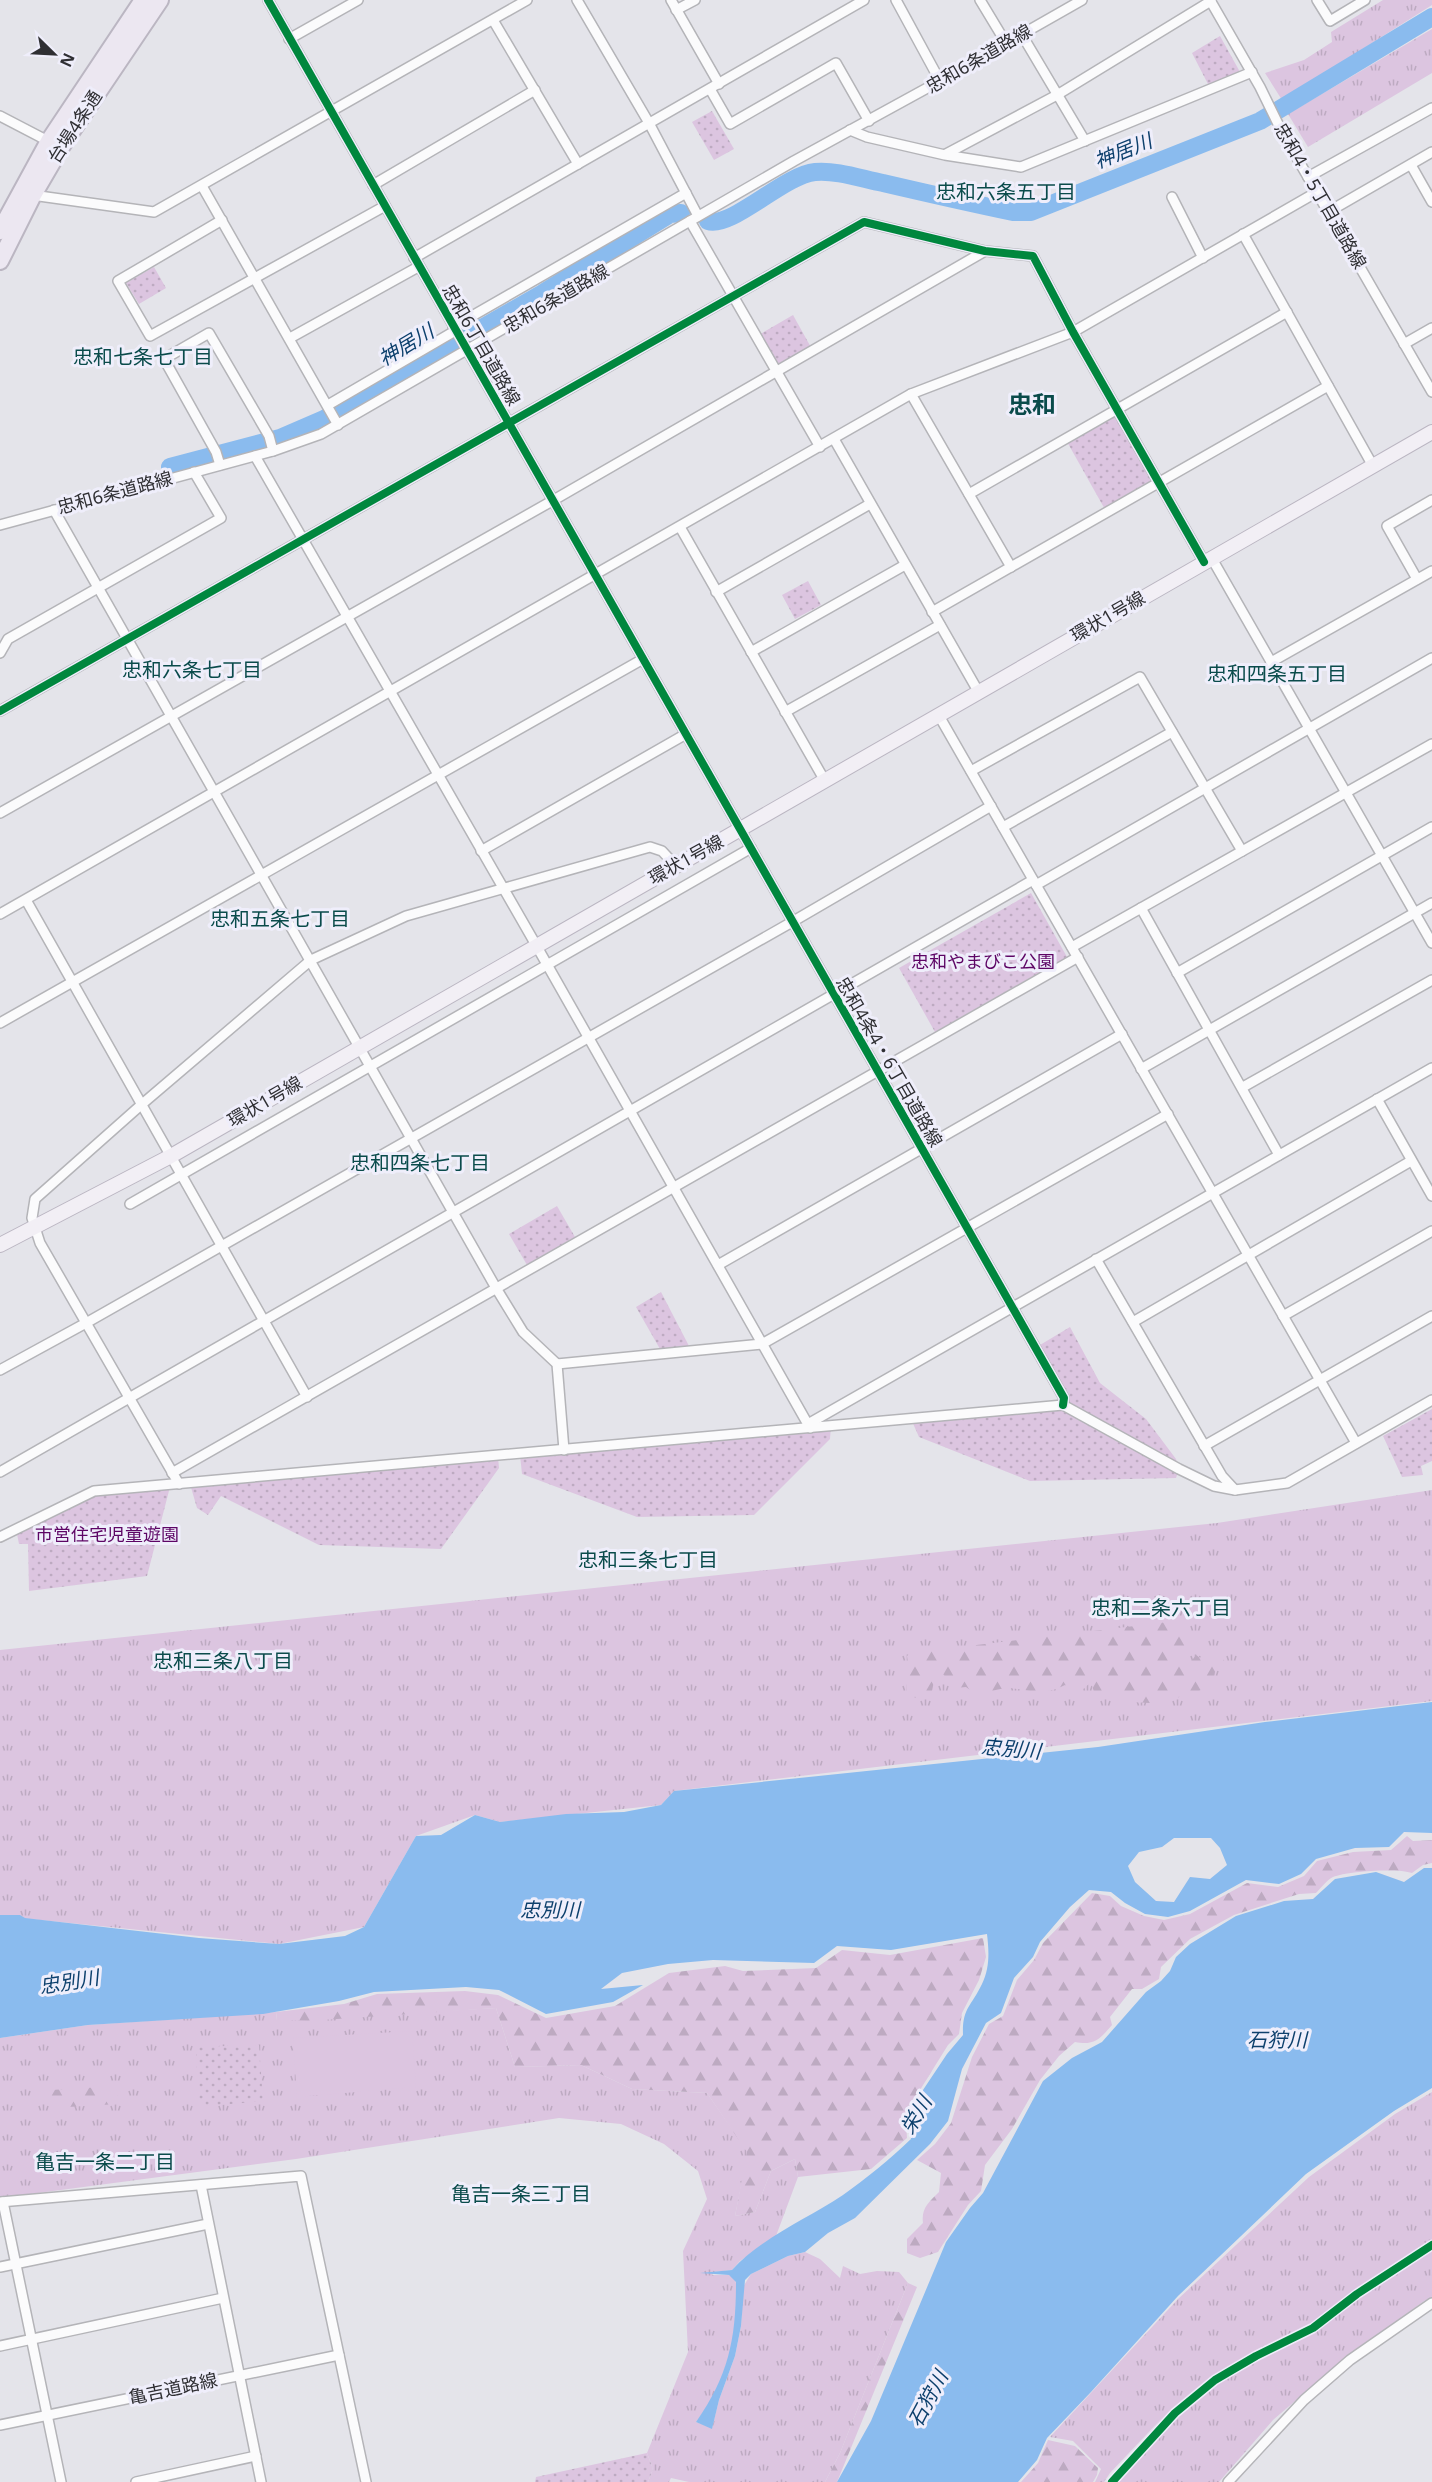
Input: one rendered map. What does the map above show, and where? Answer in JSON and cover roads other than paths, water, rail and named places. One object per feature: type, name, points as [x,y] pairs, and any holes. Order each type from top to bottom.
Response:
[{"type":"highway","name":"台場4条通","points":[[0,231],[27,194],[143,0]]},
{"type":"highway","name":"台場4条通","points":[[55,144],[160,0]]},
{"type":"highway","name":"台場4条通","points":[[0,261],[27,194]]},
{"type":"main road","name":"環状1号線","points":[[0,1245],[35,1229],[171,1156],[1432,432]]},
{"type":"street","name":"忠和6丁目道路線","points":[[268,0],[741,830]]},
{"type":"street","points":[[290,39],[358,0]]},
{"type":"street","points":[[27,194],[153,212],[527,0]]},
{"type":"street","points":[[577,0],[649,123],[686,193],[694,219],[733,295],[820,447]]},
{"type":"street","points":[[670,0],[719,84]]},
{"type":"street","points":[[676,10],[695,0]]},
{"type":"street","points":[[290,338],[578,164],[864,0]]},
{"type":"street","points":[[896,0],[940,81]]},
{"type":"street","points":[[980,0],[1006,43]]},
{"type":"street","name":"忠和6条道路線","points":[[0,525],[194,472],[218,459],[255,456],[321,434],[333,414],[459,337],[694,219],[1082,0]]},
{"type":"street","points":[[1317,0],[1330,21],[1365,0]]},
{"type":"street","points":[[945,155],[1057,95],[1211,1]]},
{"type":"street","name":"忠和4・5丁目道路線","points":[[1211,1],[1262,90],[1282,132],[1432,392]]},
{"type":"street","points":[[493,20],[578,164]]},
{"type":"street","points":[[1022,35],[1085,141]]},
{"type":"street","points":[[710,89],[730,124],[836,63],[869,121]]},
{"type":"street","points":[[850,130],[867,137],[945,155],[1021,167],[1252,72]]},
{"type":"street","points":[[373,185],[535,90]]},
{"type":"street","points":[[1308,177],[1432,108]]},
{"type":"street","points":[[0,116],[55,144]]},
{"type":"street","points":[[1328,212],[1432,152]]},
{"type":"street","points":[[1411,165],[1432,202]]},
{"type":"street","points":[[202,186],[333,414],[686,193]]},
{"type":"street","points":[[0,914],[911,394],[1073,332],[1317,192]]},
{"type":"street","points":[[1172,198],[1203,258]]},
{"type":"street","points":[[222,220],[118,281],[150,336],[385,206]]},
{"type":"street","points":[[0,711],[864,222],[985,250],[1033,256],[1158,483],[1271,662],[1432,943]]},
{"type":"street","points":[[1243,234],[1373,466]]},
{"type":"street","points":[[0,813],[552,501],[985,250]]},
{"type":"street","points":[[969,494],[1287,312]]},
{"type":"street","points":[[1404,344],[1432,328]]},
{"type":"street","points":[[218,459],[165,359],[209,333],[269,436],[273,449]]},
{"type":"street","points":[[932,612],[1328,386]]},
{"type":"street","points":[[911,394],[1011,567]]},
{"type":"street","points":[[834,439],[978,691]]},
{"type":"street","points":[[255,456],[809,1426]]},
{"type":"street","points":[[0,653],[8,639],[220,518],[194,472]]},
{"type":"street","points":[[1417,579],[1387,526],[1432,500]]},
{"type":"street","points":[[716,592],[870,504]]},
{"type":"street","points":[[54,510],[496,1288],[523,1332],[557,1364],[564,1450]]},
{"type":"street","points":[[680,526],[825,781]]},
{"type":"street","points":[[751,652],[905,565]]},
{"type":"street","points":[[1271,662],[1432,571]]},
{"type":"street","points":[[785,712],[940,625]]},
{"type":"street","points":[[0,1472],[630,1111],[1432,658]]},
{"type":"street","points":[[0,1023],[643,659]]},
{"type":"street","points":[[971,771],[1140,677],[1242,851]]},
{"type":"street","points":[[938,714],[1356,1443]]},
{"type":"street","points":[[1003,827],[1172,732]]},
{"type":"street","points":[[481,850],[686,734]]},
{"type":"street","points":[[1072,947],[1432,744]]},
{"type":"street","points":[[0,1370],[792,922],[991,806]]},
{"type":"street","points":[[1178,973],[1432,827]]},
{"type":"street","name":"忠和4条4・6丁目道路線","points":[[741,830],[1064,1398],[1063,1405]]},
{"type":"street","points":[[179,1484],[86,1323],[35,1229],[32,1207],[35,1199],[141,1104],[311,960],[405,916],[650,847],[662,851],[675,865]]},
{"type":"street","points":[[130,1204],[751,848]]},
{"type":"street","points":[[26,900],[307,1397]]},
{"type":"street","points":[[1141,1069],[1432,903]]},
{"type":"street","points":[[1141,908],[1279,1155]]},
{"type":"street","points":[[172,1473],[1078,957]]},
{"type":"street","points":[[1243,1087],[1432,980]]},
{"type":"street","points":[[718,1265],[1122,1034]]},
{"type":"street","points":[[809,1426],[1096,1259],[1432,1068]]},
{"type":"street","points":[[1377,1099],[1432,1196]]},
{"type":"street","points":[[557,1364],[762,1344],[1168,1113]]},
{"type":"street","points":[[1133,1322],[1247,1254],[1412,1161]]},
{"type":"street","points":[[1282,1316],[1432,1231]]},
{"type":"street","points":[[1096,1259],[1222,1476],[1235,1490]]},
{"type":"street","points":[[1204,1446],[1432,1316]]},
{"type":"street","points":[[0,1537],[94,1491],[1063,1405],[1179,1469],[1214,1486],[1235,1490],[1287,1483],[1432,1400]]},
{"type":"street","points":[[61,2482],[1,2202],[302,2176],[366,2482]]},
{"type":"street","points":[[201,2185],[240,2375],[339,2355]]},
{"type":"street","points":[[0,2267],[208,2224]]},
{"type":"street","points":[[0,2346],[223,2298]]},
{"type":"street","points":[[1228,2482],[1304,2400],[1350,2360],[1432,2303]]},
{"type":"street","name":"亀吉道路線","points":[[0,2426],[240,2375],[261,2482]]},
{"type":"street","points":[[136,2482],[166,2479],[256,2456]]},
{"type":"water","name":"忠別川","points":[[1432,1702],[1432,1833],[1404,1832],[1389,1847],[1355,1848],[1316,1859],[1301,1874],[1279,1884],[1246,1880],[1190,1911],[1168,1917],[1145,1914],[1111,1892],[1089,1890],[1070,1907],[1040,1942],[1033,1957],[1014,1978],[1001,2013],[986,2023],[962,2069],[948,2121],[930,2144],[855,2218],[828,2233],[805,2252],[788,2256],[751,2274],[745,2280],[741,2326],[735,2356],[719,2400],[712,2429],[696,2422],[716,2388],[728,2355],[734,2321],[736,2282],[729,2275],[700,2273],[732,2270],[770,2239],[852,2189],[911,2139],[909,2122],[916,2117],[923,2090],[963,2035],[966,2013],[985,1978],[988,1959],[987,1934],[891,1950],[837,1946],[814,1963],[713,1960],[668,1964],[622,1973],[601,1989],[643,1985],[613,2002],[546,2014],[499,1990],[466,1987],[374,1992],[339,2001],[263,2014],[88,2025],[0,2038],[0,1915],[20,1915],[25,1918],[199,1938],[279,1944],[345,1936],[364,1927],[416,1836],[441,1835],[475,1815],[500,1822],[566,1814],[624,1812],[661,1805],[674,1791],[1098,1747],[1265,1722]],"holes":[[[1174,1838],[1211,1838],[1220,1848],[1227,1865],[1210,1879],[1190,1877],[1174,1902],[1156,1901],[1135,1882],[1128,1866],[1139,1852],[1162,1847]]]},
{"type":"water","name":"石狩川","points":[[1424,1868],[1432,1868],[1432,2088],[1394,2111],[1306,2174],[1178,2296],[1047,2438],[1037,2460],[1018,2482],[837,2482],[871,2421],[946,2242],[983,2193],[1043,2081],[1072,2058],[1102,2042],[1146,1992],[1170,1971],[1176,1957],[1190,1944],[1236,1916],[1284,1901],[1313,1899],[1335,1879],[1376,1872],[1404,1882]]},
{"type":"waterway","name":"神居川","points":[[708,221],[730,217],[788,182],[815,172],[849,175],[1013,212],[1031,212],[1260,121],[1432,17]]},
{"type":"waterway","name":"神居川","points":[[170,467],[280,438],[324,419],[543,293],[670,214],[681,213]]},
{"type":"district","name":"忠和六条五丁目","points":[[1006,192]]},
{"type":"district","name":"忠和七条七丁目","points":[[143,357]]},
{"type":"district","name":"忠和","points":[[1032,405]]},
{"type":"district","name":"忠和六条七丁目","points":[[192,670]]},
{"type":"district","name":"忠和四条五丁目","points":[[1277,674]]},
{"type":"district","name":"忠和五条七丁目","points":[[280,919]]},
{"type":"district","name":"忠和四条七丁目","points":[[420,1163]]},
{"type":"district","name":"忠和三条七丁目","points":[[648,1560]]},
{"type":"district","name":"忠和二条六丁目","points":[[1161,1608]]},
{"type":"district","name":"忠和三条八丁目","points":[[223,1661]]},
{"type":"district","name":"亀吉一条二丁目","points":[[105,2162]]},
{"type":"district","name":"亀吉一条三丁目","points":[[521,2194]]},
{"type":"park label","name":"忠和やまびこ公園","points":[[983,962]]},
{"type":"park label","name":"市営住宅児童遊園","points":[[107,1535]]},
{"type":"water label","name":"栄川","points":[[916,2115]]}]
